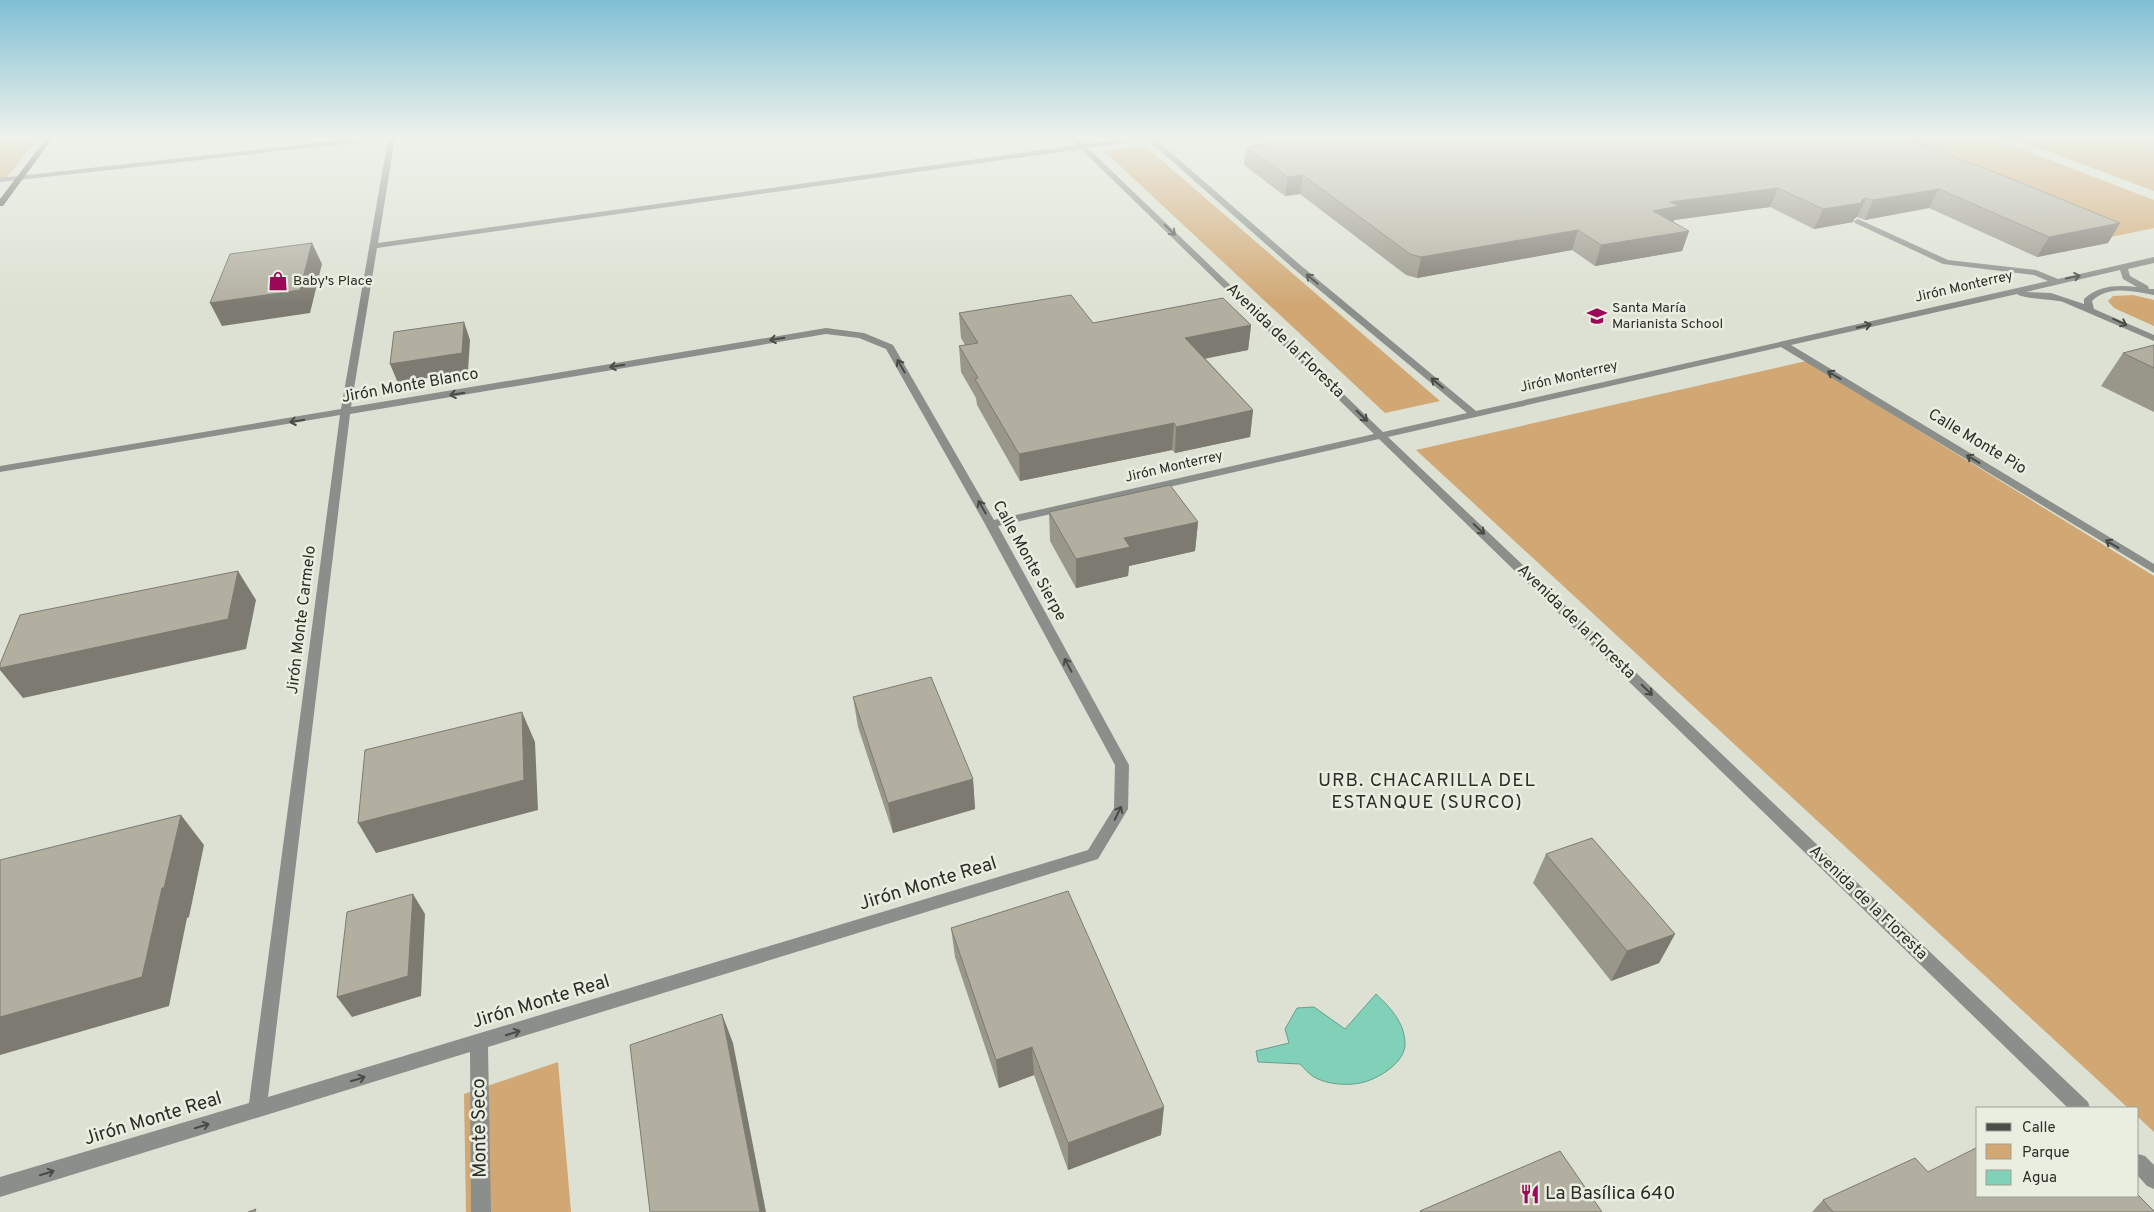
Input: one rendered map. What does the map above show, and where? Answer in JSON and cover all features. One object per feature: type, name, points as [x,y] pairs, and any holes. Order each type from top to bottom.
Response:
[{"type":"main road","points":[[0,204],[8,193]]},
{"type":"street","name":"Jirón Monte Carmelo","points":[[256,1109],[345,413],[382,193]]},
{"type":"street","points":[[372,246],[756,193]]},
{"type":"street","name":"Avenida de la Floresta","points":[[1130,193],[1382,435],[1396,451],[1486,535],[2079,1107]]},
{"type":"street","points":[[1212,193],[1296,266],[1474,414]]},
{"type":"street","points":[[1858,221],[1946,262],[2036,273],[2055,281]]},
{"type":"street","name":"Jirón Monterrey","points":[[991,524],[2154,260]]},
{"type":"street","points":[[2123,267],[2126,277],[2154,292]]},
{"type":"street","points":[[2090,308],[2088,301],[2092,295],[2101,291],[2134,289],[2154,292]]},
{"type":"street","points":[[2006,293],[2052,296],[2090,308],[2154,338]]},
{"type":"street","name":"Jirón Monte Blanco","points":[[0,469],[345,413],[826,331]]},
{"type":"street","name":"Calle Monte Sierpe","points":[[826,331],[862,335],[890,347],[991,524],[1122,765],[1121,809],[1093,855]]},
{"type":"street","name":"Calle Monte Pio","points":[[1782,344],[2154,569]]},
{"type":"street","name":"Jirón Monte Real","points":[[0,1188],[1093,855]]},
{"type":"street","name":"Monte Seco","points":[[479,1043],[481,1212]]},
{"type":"street","points":[[2139,1165],[2154,1179]]},
{"type":"green space","points":[[1149,193],[1199,193],[1440,401],[1385,413]]},
{"type":"green space","points":[[1997,193],[2135,193],[2154,200],[2154,228],[2106,238]]},
{"type":"green space","points":[[2133,295],[2154,300],[2154,326],[2114,308],[2108,301],[2113,296]]},
{"type":"green space","points":[[1806,361],[2154,576],[2154,1132],[2139,1118],[2139,1107],[2127,1107],[1416,450]]},
{"type":"green space","points":[[558,1062],[571,1212],[466,1212],[464,1094]]},
{"type":"water","points":[[1376,994],[1399,1021],[1405,1042],[1401,1056],[1396,1063],[1382,1074],[1360,1083],[1336,1084],[1314,1077],[1300,1064],[1258,1062],[1256,1051],[1289,1043],[1285,1029],[1297,1008],[1314,1007],[1345,1029]]},
{"type":"building","points":[[1327,193],[1743,193],[1670,202],[1679,206],[1653,211],[1689,231],[1601,245],[1578,230],[1421,257],[1410,254]]},
{"type":"building","points":[[1788,193],[1918,193],[1873,200],[1866,198],[1861,203],[1823,209]]},
{"type":"building","points":[[1947,193],[2045,193],[2120,223],[2049,237]]},
{"type":"building","points":[[312,243],[300,290],[210,303],[230,254]]},
{"type":"building","points":[[1071,295],[1093,323],[1223,298],[1251,325],[1185,338],[1253,410],[1176,427],[1174,423],[1019,454],[975,379],[978,378],[959,346],[978,343],[959,313]]},
{"type":"building","points":[[464,322],[462,353],[390,364],[394,332]]},
{"type":"building","points":[[2154,345],[2154,368],[2123,353]]},
{"type":"building","points":[[1170,485],[1198,522],[1124,538],[1130,547],[1076,559],[1049,512]]},
{"type":"building","points":[[238,571],[228,619],[0,668],[20,615]]},
{"type":"building","points":[[931,677],[973,779],[888,803],[853,697]]},
{"type":"building","points":[[522,712],[524,780],[358,823],[365,750]]},
{"type":"building","points":[[181,815],[142,977],[0,1017],[0,860]]},
{"type":"building","points":[[1592,838],[1675,934],[1627,951],[1546,854]]},
{"type":"building","points":[[1068,891],[1164,1107],[1068,1143],[1032,1047],[996,1060],[951,928]]},
{"type":"building","points":[[413,894],[408,976],[337,997],[347,912]]},
{"type":"building","points":[[722,1014],[760,1212],[650,1212],[630,1045]]},
{"type":"building","points":[[1976,1148],[1976,1197],[2139,1196],[2154,1212],[1833,1212],[1823,1200],[1915,1158],[1928,1172]]},
{"type":"building","points":[[1560,1151],[1602,1212],[1420,1211]]},
{"type":"place","name":"Baby's Place","points":[[278,281]]},
{"type":"place","name":"Santa María Marianista School","points":[[1597,316]]},
{"type":"place","name":"La Basílica 640","points":[[1530,1194]]},
{"type":"district","name":"URB. CHACARILLA DEL ESTANQUE (SURCO)","points":[[1427,792]]}]
